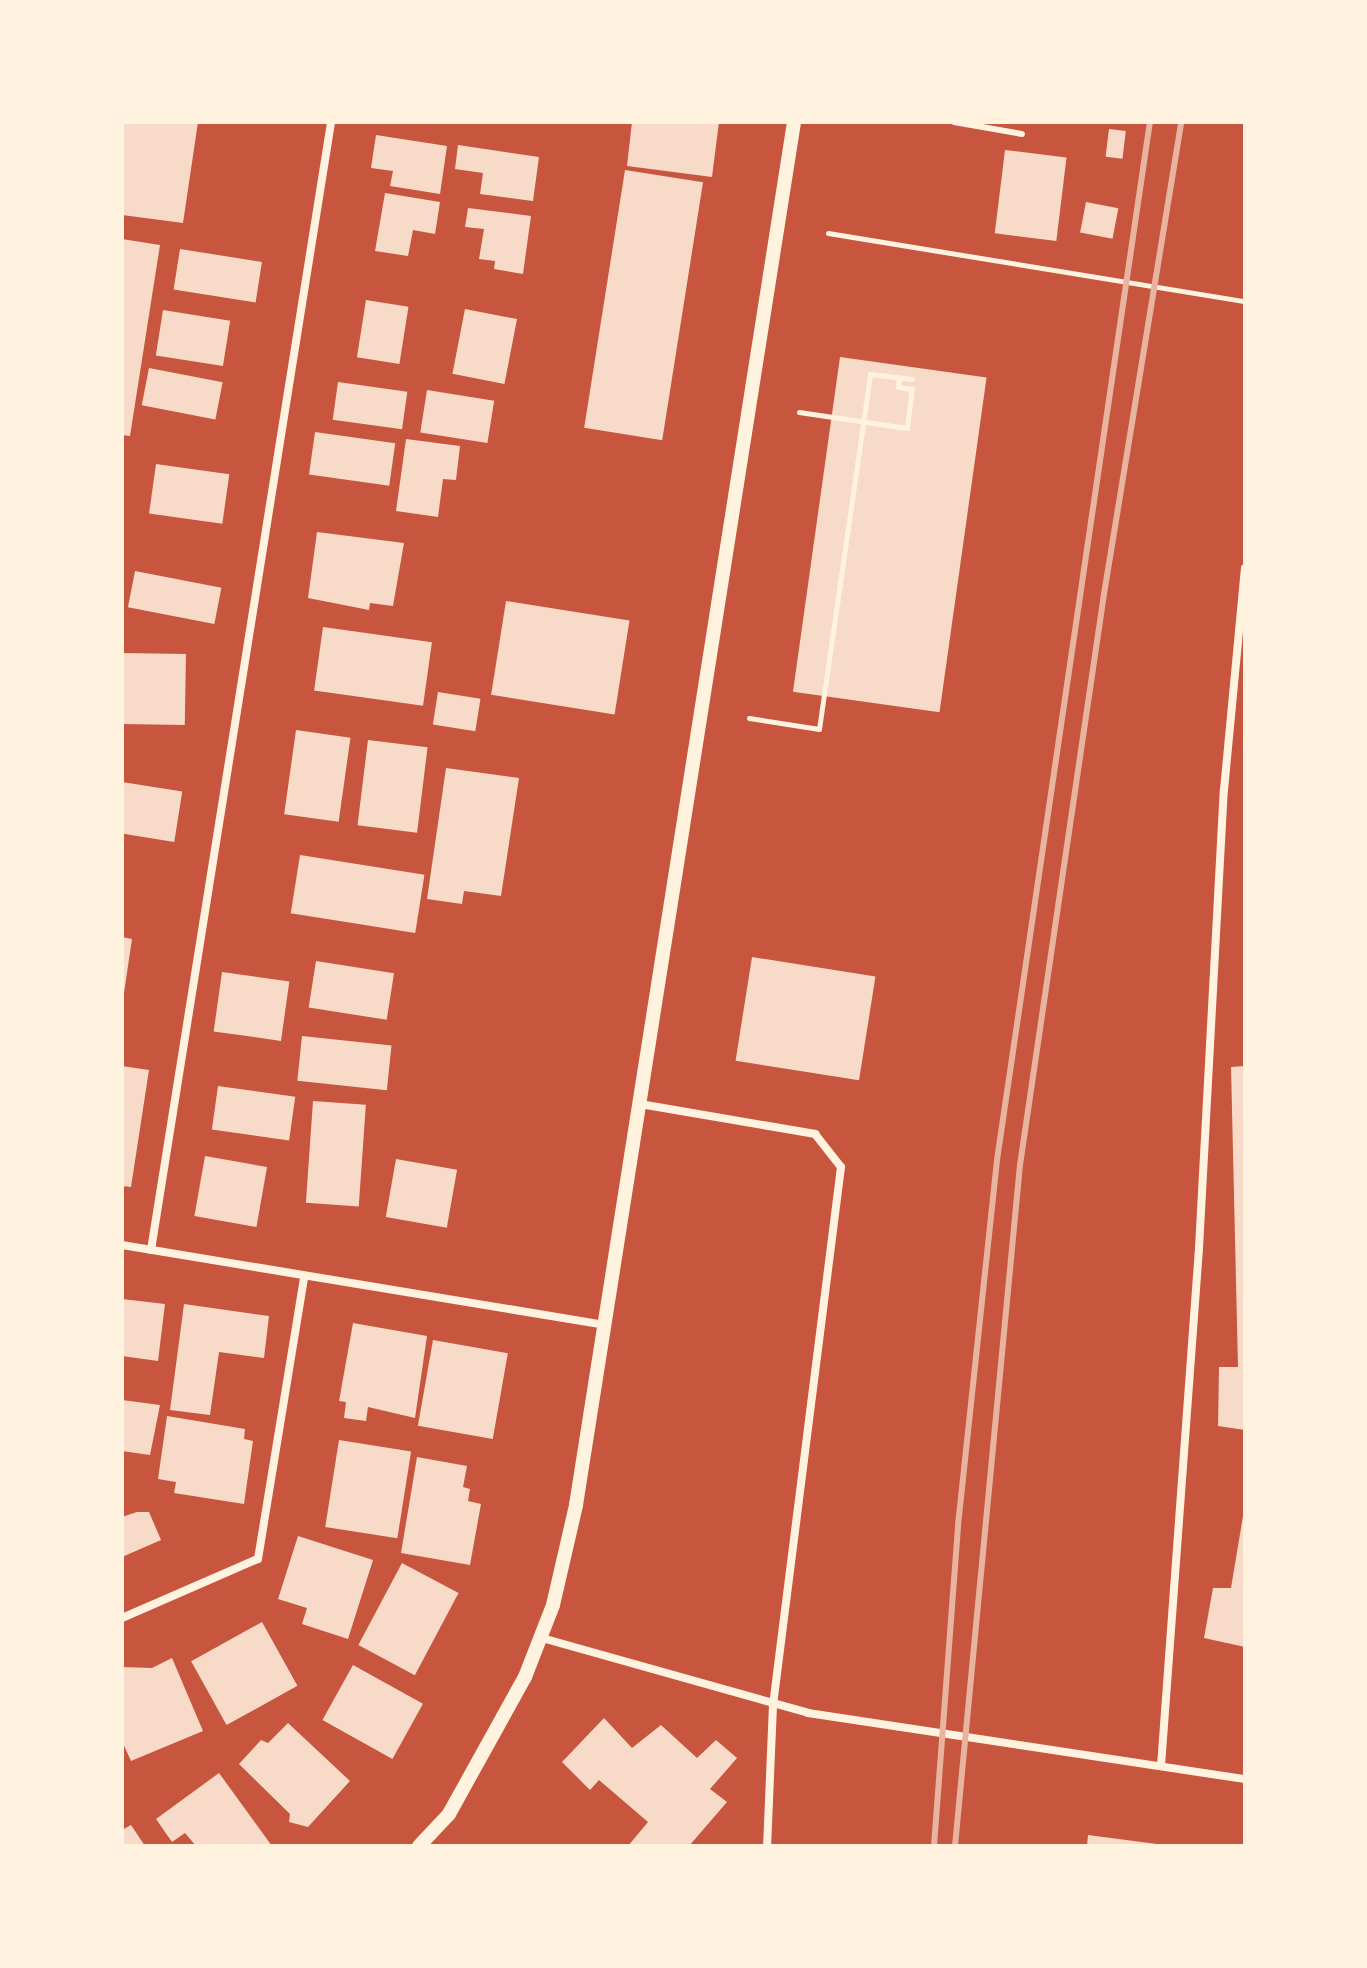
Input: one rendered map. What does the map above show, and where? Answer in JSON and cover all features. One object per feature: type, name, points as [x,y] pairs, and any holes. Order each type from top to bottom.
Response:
[{"type":"street","points":[[151,1250],[331,122]]},
{"type":"street","points":[[419,1846],[449,1814],[542,1638],[576,1505],[794,122]]},
{"type":"street","points":[[1161,1766],[1199,1248],[1224,790],[1245,568]]},
{"type":"street","points":[[640,1104],[815,1134],[841,1167],[773,1705],[767,1846]]},
{"type":"street","points":[[122,1245],[304,1279],[604,1325]]},
{"type":"street","points":[[122,1618],[258,1559],[304,1279]]},
{"type":"street","points":[[542,1638],[808,1713],[1245,1779]]},
{"type":"lane","points":[[954,122],[1022,134]]},
{"type":"path","points":[[828,233],[1245,301]]},
{"type":"path","points":[[749,718],[819,729],[870,374],[912,379]]},
{"type":"path","points":[[799,412],[907,428],[912,389],[898,387],[899,377]]},
{"type":"building","points":[[122,122],[198,122],[183,223],[122,215]]},
{"type":"building","points":[[632,122],[719,122],[712,177],[627,166]]},
{"type":"building","points":[[1109,129],[1126,131],[1122,159],[1106,157]]},
{"type":"building","points":[[376,135],[447,146],[440,194],[390,186],[393,171],[371,168]]},
{"type":"building","points":[[458,145],[539,157],[533,201],[480,194],[483,173],[455,169]]},
{"type":"building","points":[[1005,150],[1067,158],[1056,241],[995,233]]},
{"type":"building","points":[[625,170],[703,182],[662,440],[584,428]]},
{"type":"building","points":[[385,193],[440,202],[435,234],[413,230],[408,256],[375,251]]},
{"type":"building","points":[[1086,202],[1118,208],[1112,239],[1080,232]]},
{"type":"building","points":[[468,208],[531,216],[523,274],[494,269],[495,261],[479,259],[484,229],[465,227]]},
{"type":"building","points":[[122,239],[160,245],[130,436],[122,435]]},
{"type":"building","points":[[180,249],[262,262],[256,302],[174,289]]},
{"type":"building","points":[[366,300],[408,307],[399,364],[357,357]]},
{"type":"building","points":[[465,309],[517,319],[504,384],[452,374]]},
{"type":"building","points":[[163,310],[230,321],[223,366],[156,355]]},
{"type":"building","points":[[840,357],[987,378],[940,712],[793,692]]},
{"type":"building","points":[[149,368],[223,382],[215,420],[142,405]]},
{"type":"building","points":[[338,382],[407,392],[402,429],[333,420]]},
{"type":"building","points":[[427,390],[494,401],[487,443],[420,432]]},
{"type":"building","points":[[315,432],[395,443],[389,486],[309,475]]},
{"type":"building","points":[[406,439],[460,446],[456,480],[443,479],[438,517],[396,511]]},
{"type":"building","points":[[156,464],[229,474],[222,524],[149,514]]},
{"type":"building","points":[[317,532],[404,543],[393,606],[370,603],[369,610],[308,598]]},
{"type":"building","points":[[135,571],[221,588],[214,624],[128,607]]},
{"type":"building","points":[[506,601],[629,621],[615,714],[491,695]]},
{"type":"building","points":[[323,627],[432,642],[423,706],[314,690]]},
{"type":"building","points":[[122,653],[186,654],[185,725],[122,724]]},
{"type":"building","points":[[438,692],[480,699],[475,731],[433,725]]},
{"type":"building","points":[[296,730],[350,738],[339,822],[284,814]]},
{"type":"building","points":[[368,740],[428,747],[417,833],[358,825]]},
{"type":"building","points":[[446,768],[519,778],[501,896],[464,891],[462,904],[427,899]]},
{"type":"building","points":[[122,782],[182,792],[174,842],[122,834]]},
{"type":"building","points":[[300,855],[424,875],[415,933],[291,913]]},
{"type":"building","points":[[122,937],[132,939],[124,993],[122,993]]},
{"type":"building","points":[[752,957],[875,977],[859,1080],[736,1061]]},
{"type":"building","points":[[316,961],[394,973],[387,1020],[309,1007]]},
{"type":"building","points":[[222,972],[289,981],[281,1041],[214,1031]]},
{"type":"building","points":[[302,1036],[392,1045],[387,1090],[297,1081]]},
{"type":"building","points":[[122,1066],[149,1070],[131,1187],[122,1186]]},
{"type":"building","points":[[1245,1066],[1245,1430],[1218,1426],[1219,1367],[1238,1367],[1231,1067]]},
{"type":"building","points":[[218,1086],[295,1097],[289,1140],[212,1130]]},
{"type":"building","points":[[313,1101],[366,1105],[359,1206],[306,1203]]},
{"type":"building","points":[[205,1156],[267,1167],[256,1227],[194,1216]]},
{"type":"building","points":[[396,1159],[457,1170],[447,1228],[386,1217]]},
{"type":"building","points":[[122,1299],[165,1304],[158,1361],[122,1356]]},
{"type":"building","points":[[184,1304],[269,1316],[264,1358],[219,1352],[210,1415],[170,1410]]},
{"type":"building","points":[[353,1323],[427,1336],[415,1418],[368,1407],[366,1421],[344,1418],[346,1402],[339,1401]]},
{"type":"building","points":[[433,1340],[508,1353],[493,1439],[418,1426]]},
{"type":"building","points":[[122,1400],[160,1405],[150,1455],[122,1451]]},
{"type":"building","points":[[167,1416],[245,1429],[244,1439],[253,1441],[244,1504],[174,1493],[176,1482],[158,1479]]},
{"type":"building","points":[[339,1440],[411,1451],[397,1538],[325,1527]]},
{"type":"building","points":[[417,1457],[467,1466],[463,1487],[470,1489],[468,1501],[481,1504],[470,1565],[401,1553]]},
{"type":"building","points":[[1245,1504],[1245,1647],[1204,1638],[1213,1588],[1231,1588]]},
{"type":"building","points":[[149,1512],[161,1540],[122,1557],[122,1517]]},
{"type":"building","points":[[298,1536],[373,1560],[348,1639],[302,1624],[307,1608],[278,1599]]},
{"type":"building","points":[[402,1563],[459,1593],[415,1675],[358,1645]]},
{"type":"building","points":[[262,1622],[297,1686],[227,1725],[191,1661]]},
{"type":"building","points":[[172,1658],[203,1731],[131,1761],[122,1741],[122,1667],[152,1668]]},
{"type":"building","points":[[353,1665],[423,1704],[392,1759],[322,1720]]},
{"type":"building","points":[[604,1718],[632,1748],[661,1725],[697,1758],[716,1740],[737,1758],[710,1789],[727,1802],[689,1846],[628,1846],[648,1822],[599,1780],[590,1790],[562,1762]]},
{"type":"building","points":[[288,1723],[350,1781],[308,1827],[289,1822],[290,1814],[239,1764],[261,1740],[268,1743]]},
{"type":"building","points":[[219,1773],[272,1846],[196,1846],[185,1833],[172,1842],[156,1819]]},
{"type":"building","points":[[131,1825],[145,1846],[122,1846],[122,1830]]},
{"type":"building","points":[[1088,1835],[1157,1844],[1157,1846],[1087,1846]]},
{"type":"railway","points":[[934,1846],[959,1516],[997,1160],[1150,122]]},
{"type":"railway","points":[[955,1846],[1020,1165],[1104,594],[1181,122]]}]
